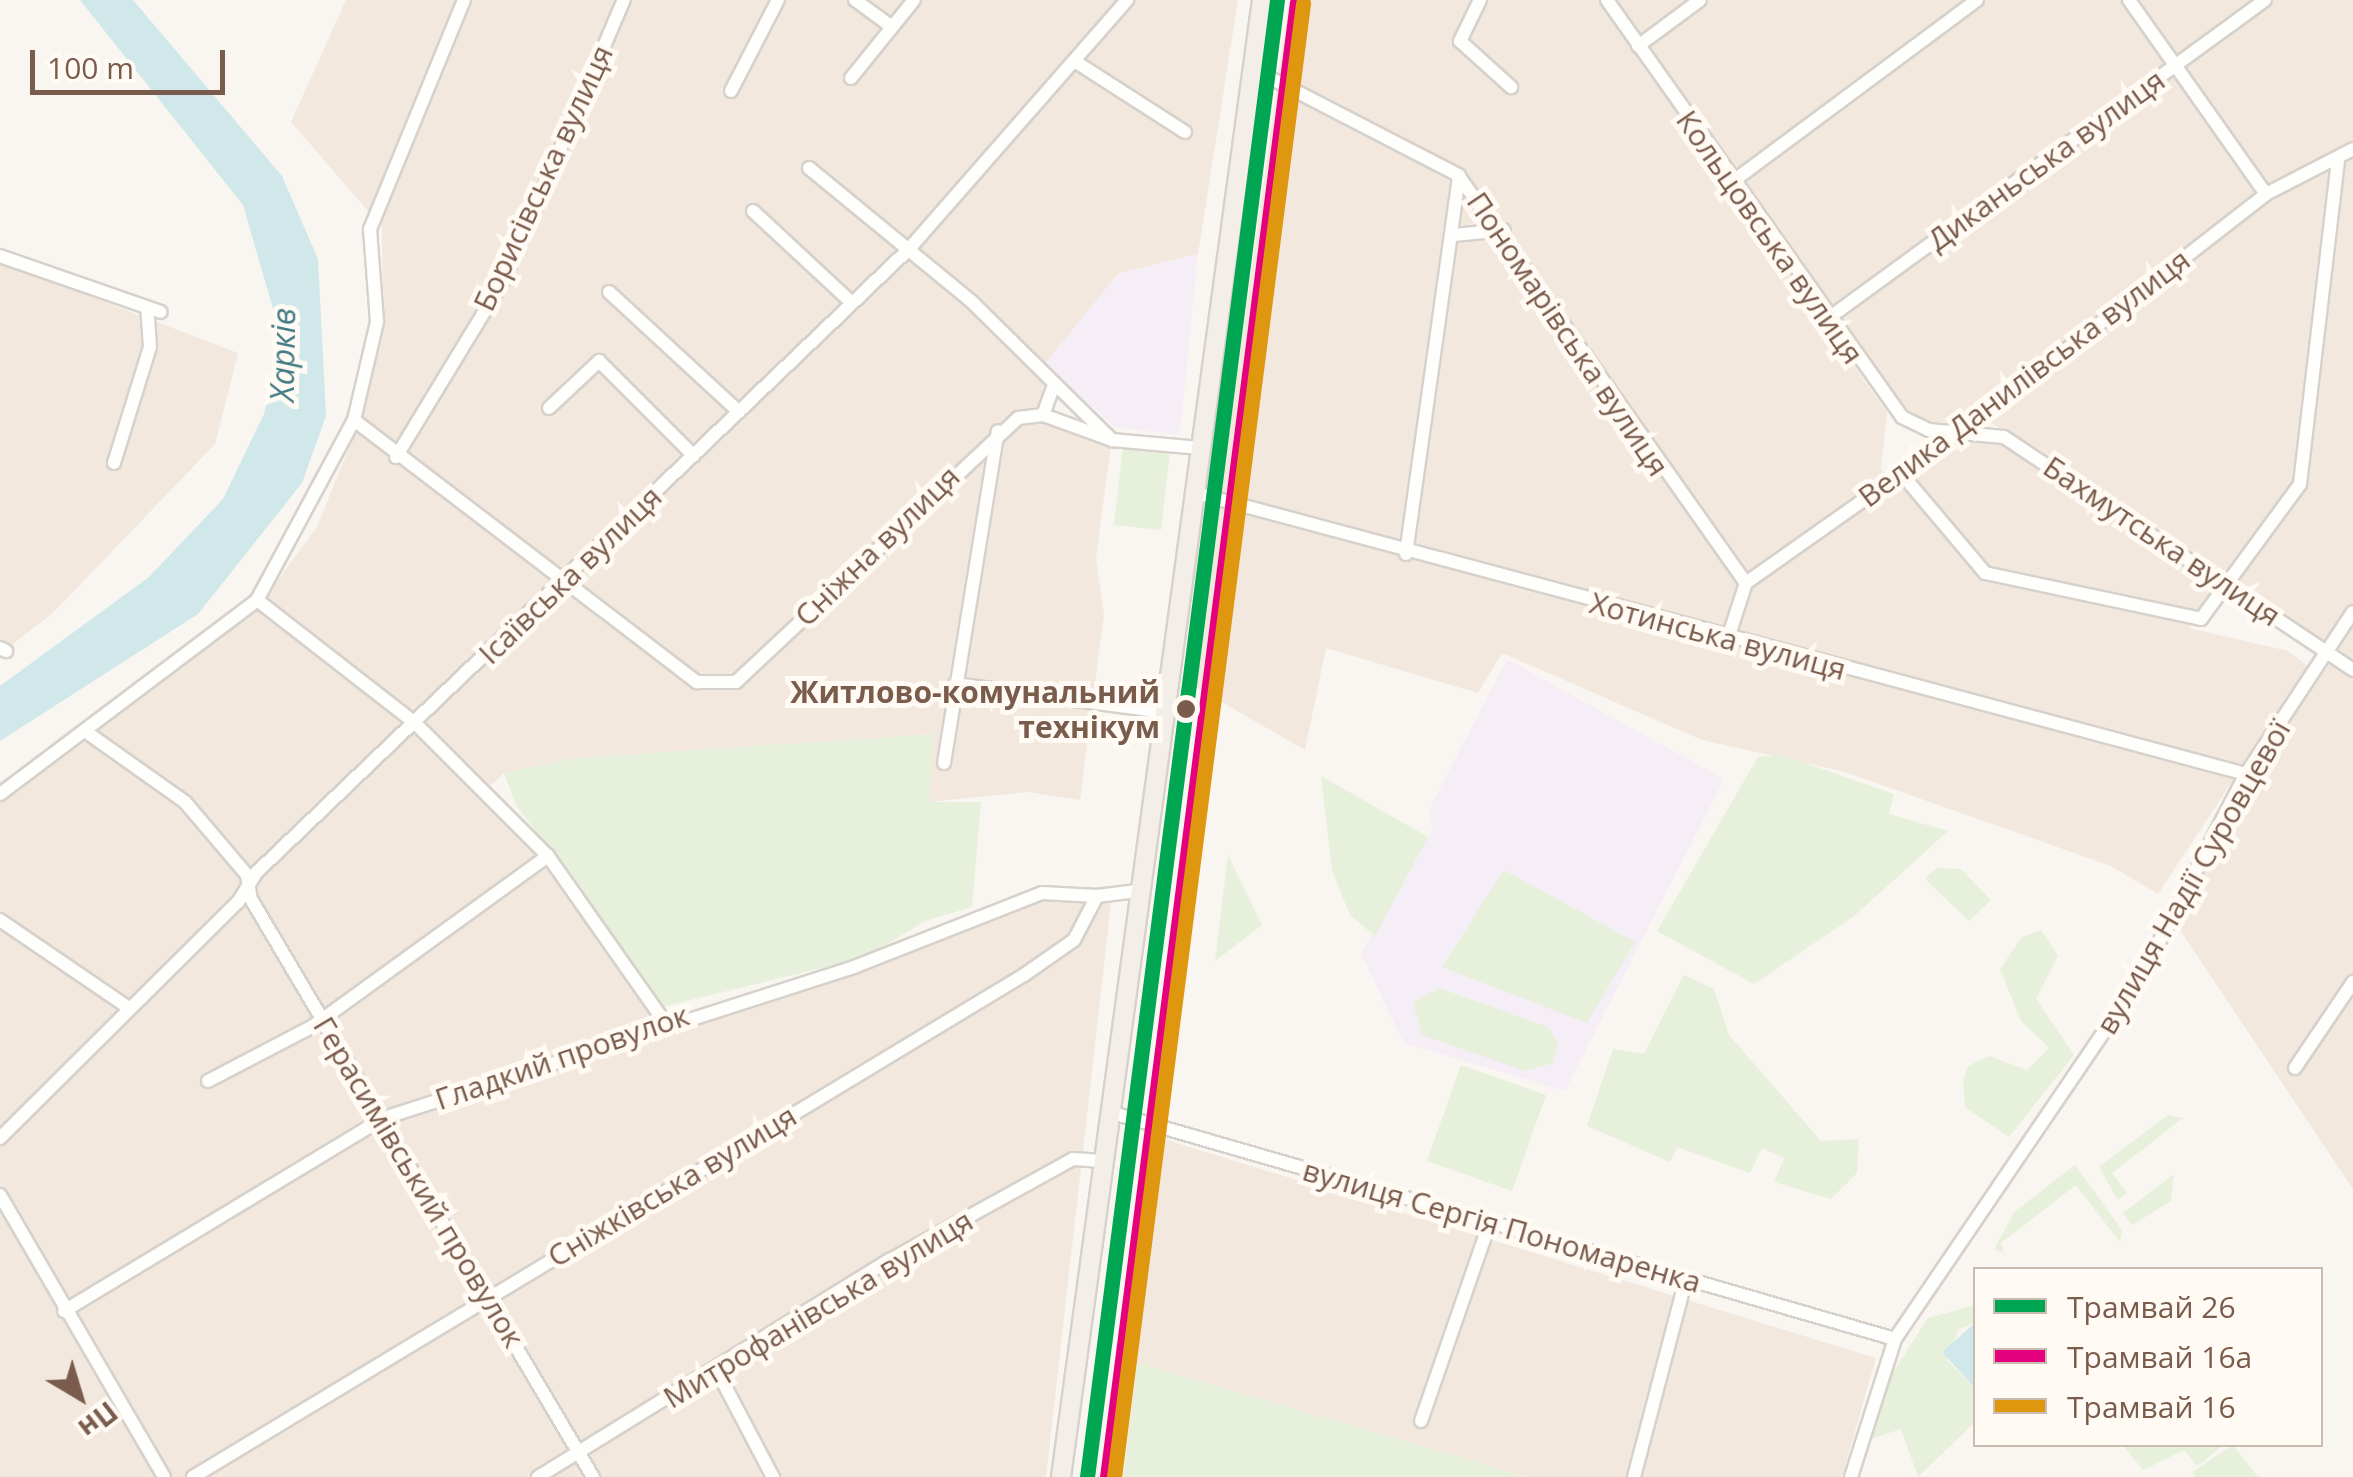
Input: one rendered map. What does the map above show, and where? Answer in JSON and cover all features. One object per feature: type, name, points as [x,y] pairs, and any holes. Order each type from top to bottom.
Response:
[{"type":"main road","points":[[1061,1477],[1137,891],[1166,712],[1192,492],[1262,0]]},
{"type":"street","points":[[0,794],[257,600],[354,420],[377,322],[370,229],[464,0]]},
{"type":"street","name":"Борисівська вулиця","points":[[396,457],[506,276],[624,0]]},
{"type":"street","points":[[732,91],[778,0]]},
{"type":"street","points":[[856,0],[892,27]]},
{"type":"street","points":[[851,78],[914,0]]},
{"type":"street","name":"Ісаївська вулиця","points":[[0,1138],[248,886],[909,249],[1079,64],[1128,0]]},
{"type":"street","points":[[1480,0],[1460,41],[1511,87]]},
{"type":"street","name":"Кольцовська вулиця","points":[[1607,0],[1826,320],[1902,417],[1963,430]]},
{"type":"street","points":[[1638,46],[1700,0]]},
{"type":"street","points":[[1732,182],[1977,0]]},
{"type":"street","points":[[2129,0],[2266,194]]},
{"type":"street","name":"Диканьська вулиця","points":[[1826,320],[2265,0]]},
{"type":"street","points":[[1079,64],[1184,132]]},
{"type":"street","name":"Пономарівська вулиця","points":[[1252,68],[1458,174],[1504,230],[1746,583]]},
{"type":"street","name":"Велика Данилівська вулиця","points":[[1746,583],[1963,430],[2266,194],[2338,161],[2353,149]]},
{"type":"street","points":[[1900,472],[1985,573],[2186,622],[2232,588],[2300,484],[2338,161]]},
{"type":"street","points":[[809,168],[909,249],[1112,440]]},
{"type":"street","points":[[1406,554],[1454,235],[1458,174]]},
{"type":"street","points":[[753,211],[852,303]]},
{"type":"street","points":[[1454,235],[1504,230]]},
{"type":"street","points":[[0,256],[154,310],[150,347],[114,464]]},
{"type":"street","points":[[609,292],[740,412]]},
{"type":"street","points":[[549,408],[600,362],[694,456]]},
{"type":"street","points":[[1054,384],[1043,415],[1112,440],[1200,448]]},
{"type":"street","name":"Сніжна вулиця","points":[[561,584],[716,688],[736,682],[998,431],[1043,415]]},
{"type":"street","points":[[354,420],[561,584]]},
{"type":"street","name":"Бахмутська вулиця","points":[[1963,430],[2004,437],[2353,670]]},
{"type":"street","points":[[944,762],[998,431]]},
{"type":"street","points":[[972,455],[992,471]]},
{"type":"street","name":"Хотинська вулиця","points":[[1192,492],[1406,554],[2246,774]]},
{"type":"street","points":[[1728,638],[1746,583]]},
{"type":"street","points":[[257,600],[415,723],[548,856],[664,1021]]},
{"type":"street","name":"вулиця Надії Суровцевої","points":[[1851,1477],[1896,1339],[2140,979],[2246,774],[2353,612]]},
{"type":"street","points":[[955,684],[1166,712]]},
{"type":"street","name":"Герасимівський провулок","points":[[85,731],[186,802],[248,886],[320,1016],[384,1118],[593,1477]]},
{"type":"street","points":[[208,1081],[320,1016],[548,856]]},
{"type":"street","points":[[1097,896],[1137,891]]},
{"type":"street","name":"Гладкий провулок","points":[[64,1312],[384,1118],[664,1021],[854,967],[1042,893],[1097,896]]},
{"type":"street","name":"Сніжківська вулиця","points":[[193,1477],[334,1399],[488,1296],[1024,975],[1074,940],[1097,896]]},
{"type":"street","points":[[0,920],[126,1006]]},
{"type":"street","points":[[2295,1068],[2353,982]]},
{"type":"street","name":"вулиця Сергія Пономаренка","points":[[1109,1112],[1896,1339]]},
{"type":"street","name":"Митрофанівська вулиця","points":[[538,1477],[717,1371],[890,1260],[1073,1160],[1103,1161]]},
{"type":"street","points":[[0,1195],[64,1312],[164,1477]]},
{"type":"street","points":[[1421,1421],[1490,1222]]},
{"type":"street","points":[[1634,1477],[1686,1279]]},
{"type":"street","points":[[717,1371],[773,1477]]},
{"type":"shaded area","points":[[346,0],[1238,0],[1198,254],[1118,274],[1045,364],[1040,422],[1111,444],[1096,558],[1104,614],[1080,800],[1028,792],[929,802],[933,734],[575,758],[504,773],[481,794],[548,863],[661,1027],[1048,898],[1111,903],[1046,1477],[0,1477],[0,800],[255,611],[317,527],[363,413],[383,326],[382,227],[291,122]]},
{"type":"shaded area","points":[[1289,0],[1599,0],[1887,413],[1881,470],[1900,482],[1964,438],[2000,439],[2215,585],[2189,628],[2288,651],[2308,666],[2158,894],[2111,866],[1842,771],[1702,740],[1502,653],[1478,693],[1326,648],[1305,750],[1194,686]]},
{"type":"shaded area","points":[[1614,0],[2353,0],[2353,660],[2039,449],[1991,423],[1926,422],[1896,401]]},
{"type":"shaded area","points":[[1198,254],[1180,435],[1114,427],[1045,364],[1118,274]]},
{"type":"shaded area","points":[[0,262],[238,353],[215,444],[53,613],[0,654]]},
{"type":"shaded area","points":[[1507,659],[1724,779],[1565,1091],[1404,1043],[1361,954],[1432,829],[1429,810]]},
{"type":"shaded area","points":[[2331,662],[2353,677],[2353,1189],[2176,924],[2252,777]]},
{"type":"shaded area","points":[[1160,1138],[1876,1358],[1842,1477],[1526,1477],[1137,1363],[1129,1356]]},
{"type":"green space","points":[[1123,446],[1170,451],[1161,530],[1114,525]]},
{"type":"green space","points":[[934,734],[929,802],[981,802],[972,907],[925,921],[867,957],[662,1007],[515,803],[504,773],[575,758]]},
{"type":"green space","points":[[1782,755],[1894,794],[1889,814],[1948,831],[1853,917],[1754,984],[1657,931],[1758,757]]},
{"type":"green space","points":[[1321,776],[1428,837],[1375,936],[1350,915],[1332,870]]},
{"type":"green space","points":[[1228,855],[1262,925],[1215,961]]},
{"type":"green space","points":[[1936,868],[1961,869],[1991,900],[1969,921],[1925,879]]},
{"type":"green space","points":[[1504,870],[1635,942],[1587,1023],[1442,967]]},
{"type":"green space","points":[[2041,930],[2058,956],[2036,999],[2074,1055],[2009,1137],[1965,1107],[1963,1082],[1968,1066],[1989,1056],[2027,1070],[2049,1048],[2021,1021],[2000,969],[2022,937]]},
{"type":"green space","points":[[1684,975],[1714,989],[1729,1035],[1821,1141],[1859,1139],[1857,1173],[1831,1199],[1774,1182],[1784,1158],[1762,1148],[1750,1173],[1677,1147],[1670,1162],[1587,1126],[1613,1049],[1644,1054]]},
{"type":"green space","points":[[1439,988],[1548,1027],[1558,1043],[1553,1063],[1525,1071],[1422,1035],[1413,1003]]},
{"type":"green space","points":[[1461,1065],[1546,1095],[1512,1191],[1427,1161]]},
{"type":"green space","points":[[2168,1115],[2183,1118],[2112,1173],[2127,1193],[2118,1200],[2099,1167]]},
{"type":"green space","points":[[2075,1165],[2122,1230],[2120,1242],[2076,1185],[2001,1243],[2004,1253],[1994,1250],[2014,1212]]},
{"type":"green space","points":[[2174,1174],[2171,1201],[2132,1225],[2123,1213]]},
{"type":"green space","points":[[1973,1306],[1973,1324],[1959,1329],[1947,1360],[1973,1386],[1973,1424],[1918,1477],[1901,1429],[1871,1439],[1888,1380],[1928,1318]]},
{"type":"green space","points":[[1137,1363],[1457,1456],[1526,1477],[1123,1477]]},
{"type":"green space","points":[[2125,1447],[2221,1447],[2197,1466],[2184,1450],[2143,1470]]},
{"type":"green space","points":[[2235,1447],[2258,1477],[2196,1477],[2192,1472]]},
{"type":"water","name":"Харків","points":[[80,0],[133,0],[282,176],[318,259],[326,416],[302,483],[198,614],[0,741],[0,686],[149,577],[223,499],[264,414],[281,336],[243,205]]},
{"type":"water","points":[[1973,1326],[1973,1386],[1942,1352]]},
{"type":"tram line","name":"26","points":[[1087,1477],[1277,0]]},
{"type":"tram line","name":"16a","points":[[1107,1477],[1297,3]]},
{"type":"tram line","name":"16","points":[[1114,1477],[1303,3]]},
{"type":"place","name":"Житлово-комунальний технікум","points":[[1186,709]]}]
